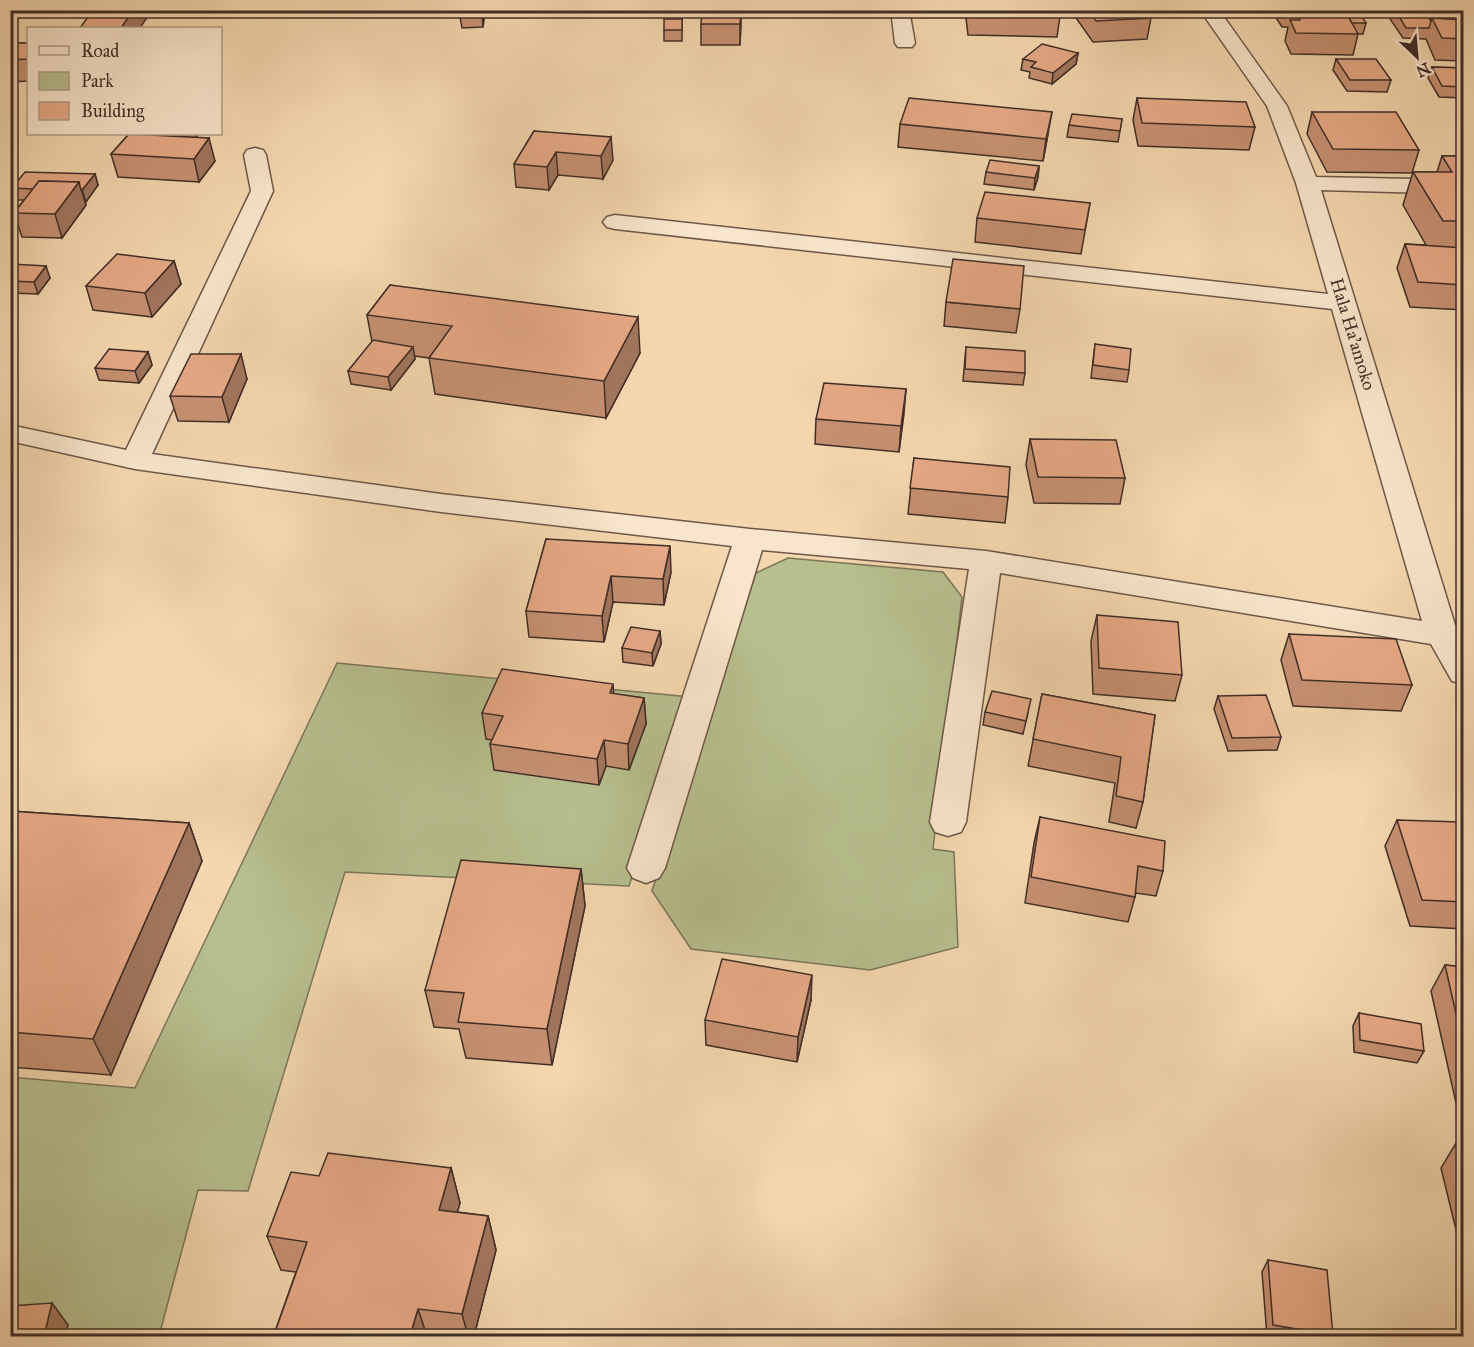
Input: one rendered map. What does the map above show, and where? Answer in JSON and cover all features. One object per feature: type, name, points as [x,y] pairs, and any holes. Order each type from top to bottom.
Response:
[{"type":"street","points":[[900,10],[905,43]]},
{"type":"street","name":"Hala Ha'amoko","points":[[1209,10],[1277,106],[1307,183],[1464,673]]},
{"type":"street","points":[[135,460],[262,191],[255,155]]},
{"type":"street","points":[[1307,183],[1464,188]]},
{"type":"street","points":[[615,222],[1344,303]]},
{"type":"street","points":[[10,433],[135,460],[441,503],[750,539],[986,561],[1453,636]]},
{"type":"street","points":[[646,868],[750,539]]},
{"type":"street","points":[[948,822],[986,561]]},
{"type":"green space","points":[[788,558],[943,572],[962,597],[933,849],[954,852],[958,947],[870,970],[691,949],[652,891],[756,573]]},
{"type":"green space","points":[[337,663],[690,697],[629,886],[345,872],[248,1191],[198,1190],[159,1336],[11,1336],[10,1077],[135,1088]]},
{"type":"building","points":[[93,10],[133,10],[122,27],[81,27]]},
{"type":"building","points":[[461,10],[482,10],[482,16],[460,17]]},
{"type":"building","points":[[702,10],[741,10],[740,24],[701,24]]},
{"type":"building","points":[[970,10],[1058,10],[1060,16],[970,14]]},
{"type":"building","points":[[1088,10],[1145,10],[1151,18],[1096,21]]},
{"type":"building","points":[[1395,10],[1423,10],[1431,21],[1429,28],[1406,28]]},
{"type":"building","points":[[1311,12],[1348,16],[1358,34],[1296,33],[1290,20],[1300,20],[1297,15],[1313,15]]},
{"type":"building","points":[[1346,13],[1360,13],[1366,23],[1352,23]]},
{"type":"building","points":[[1432,18],[1464,20],[1464,39],[1442,38]]},
{"type":"building","points":[[664,19],[682,19],[682,30],[664,30]]},
{"type":"building","points":[[10,43],[27,43],[27,59],[10,60]]},
{"type":"building","points":[[1042,44],[1078,53],[1053,73],[1031,67],[1036,62],[1023,59]]},
{"type":"building","points":[[1336,59],[1376,59],[1391,80],[1350,80]]},
{"type":"building","points":[[1432,67],[1464,68],[1464,87],[1442,86]]},
{"type":"building","points":[[909,98],[1052,112],[1046,139],[900,124]]},
{"type":"building","points":[[1137,98],[1246,102],[1255,127],[1142,123]]},
{"type":"building","points":[[1312,112],[1396,112],[1419,150],[1333,149]]},
{"type":"building","points":[[1072,114],[1122,119],[1120,131],[1069,125]]},
{"type":"building","points":[[534,131],[611,137],[601,156],[556,152],[547,167],[514,164]]},
{"type":"building","points":[[128,135],[209,138],[194,159],[111,154]]},
{"type":"building","points":[[1442,156],[1464,156],[1464,221],[1443,221],[1413,172],[1452,172]]},
{"type":"building","points":[[990,160],[1039,166],[1035,178],[986,172]]},
{"type":"building","points":[[25,172],[95,174],[82,190],[79,182],[39,181],[33,189],[12,188]]},
{"type":"building","points":[[39,181],[79,182],[55,214],[14,213]]},
{"type":"building","points":[[985,192],[1090,203],[1085,230],[977,218]]},
{"type":"building","points":[[1405,244],[1464,248],[1464,285],[1418,282]]},
{"type":"building","points":[[117,254],[174,261],[145,293],[86,286]]},
{"type":"building","points":[[953,259],[1024,266],[1020,309],[946,302]]},
{"type":"building","points":[[10,264],[46,266],[34,282],[10,281]]},
{"type":"building","points":[[390,285],[638,317],[604,381],[429,358],[452,326],[367,315]]},
{"type":"building","points":[[373,340],[413,347],[388,377],[348,371]]},
{"type":"building","points":[[1095,344],[1131,349],[1129,370],[1093,365]]},
{"type":"building","points":[[966,347],[1025,351],[1025,373],[965,369]]},
{"type":"building","points":[[109,349],[148,352],[135,371],[95,368]]},
{"type":"building","points":[[191,354],[241,354],[222,397],[170,396]]},
{"type":"building","points":[[824,383],[906,389],[901,426],[816,419]]},
{"type":"building","points":[[1030,439],[1116,440],[1125,478],[1038,477]]},
{"type":"building","points":[[914,458],[1010,467],[1008,497],[910,488]]},
{"type":"building","points":[[546,539],[670,546],[663,579],[611,576],[602,616],[526,611]]},
{"type":"building","points":[[1097,615],[1178,622],[1182,675],[1099,668]]},
{"type":"building","points":[[631,627],[660,631],[652,653],[622,648]]},
{"type":"building","points":[[1289,634],[1396,639],[1412,685],[1302,680]]},
{"type":"building","points":[[502,669],[613,684],[610,693],[644,698],[628,744],[604,740],[597,759],[490,744],[503,716],[482,713]]},
{"type":"building","points":[[992,691],[1031,699],[1026,721],[985,712]]},
{"type":"building","points":[[1042,694],[1155,715],[1143,802],[1116,796],[1121,757],[1033,739]]},
{"type":"building","points":[[1266,695],[1281,737],[1232,738],[1218,696]]},
{"type":"building","points":[[10,811],[189,823],[93,1039],[10,1032]]},
{"type":"building","points":[[1040,817],[1165,841],[1163,871],[1138,866],[1135,897],[1031,877]]},
{"type":"building","points":[[1397,820],[1460,822],[1464,832],[1464,902],[1422,900]]},
{"type":"building","points":[[461,860],[581,869],[547,1029],[458,1022],[464,993],[425,990]]},
{"type":"building","points":[[722,959],[812,975],[798,1037],[705,1020]]},
{"type":"building","points":[[1445,965],[1464,967],[1464,1049]]},
{"type":"building","points":[[1359,1013],[1421,1024],[1424,1051],[1360,1040]]},
{"type":"building","points":[[1456,1143],[1464,1144],[1464,1173]]},
{"type":"building","points":[[328,1153],[451,1168],[439,1210],[488,1216],[462,1314],[418,1309],[410,1336],[306,1336],[275,1332],[307,1242],[267,1236],[291,1172],[319,1176]]},
{"type":"building","points":[[1268,1260],[1327,1270],[1333,1335],[1273,1325]]},
{"type":"building","points":[[52,1303],[44,1336],[10,1336],[10,1306]]}]
